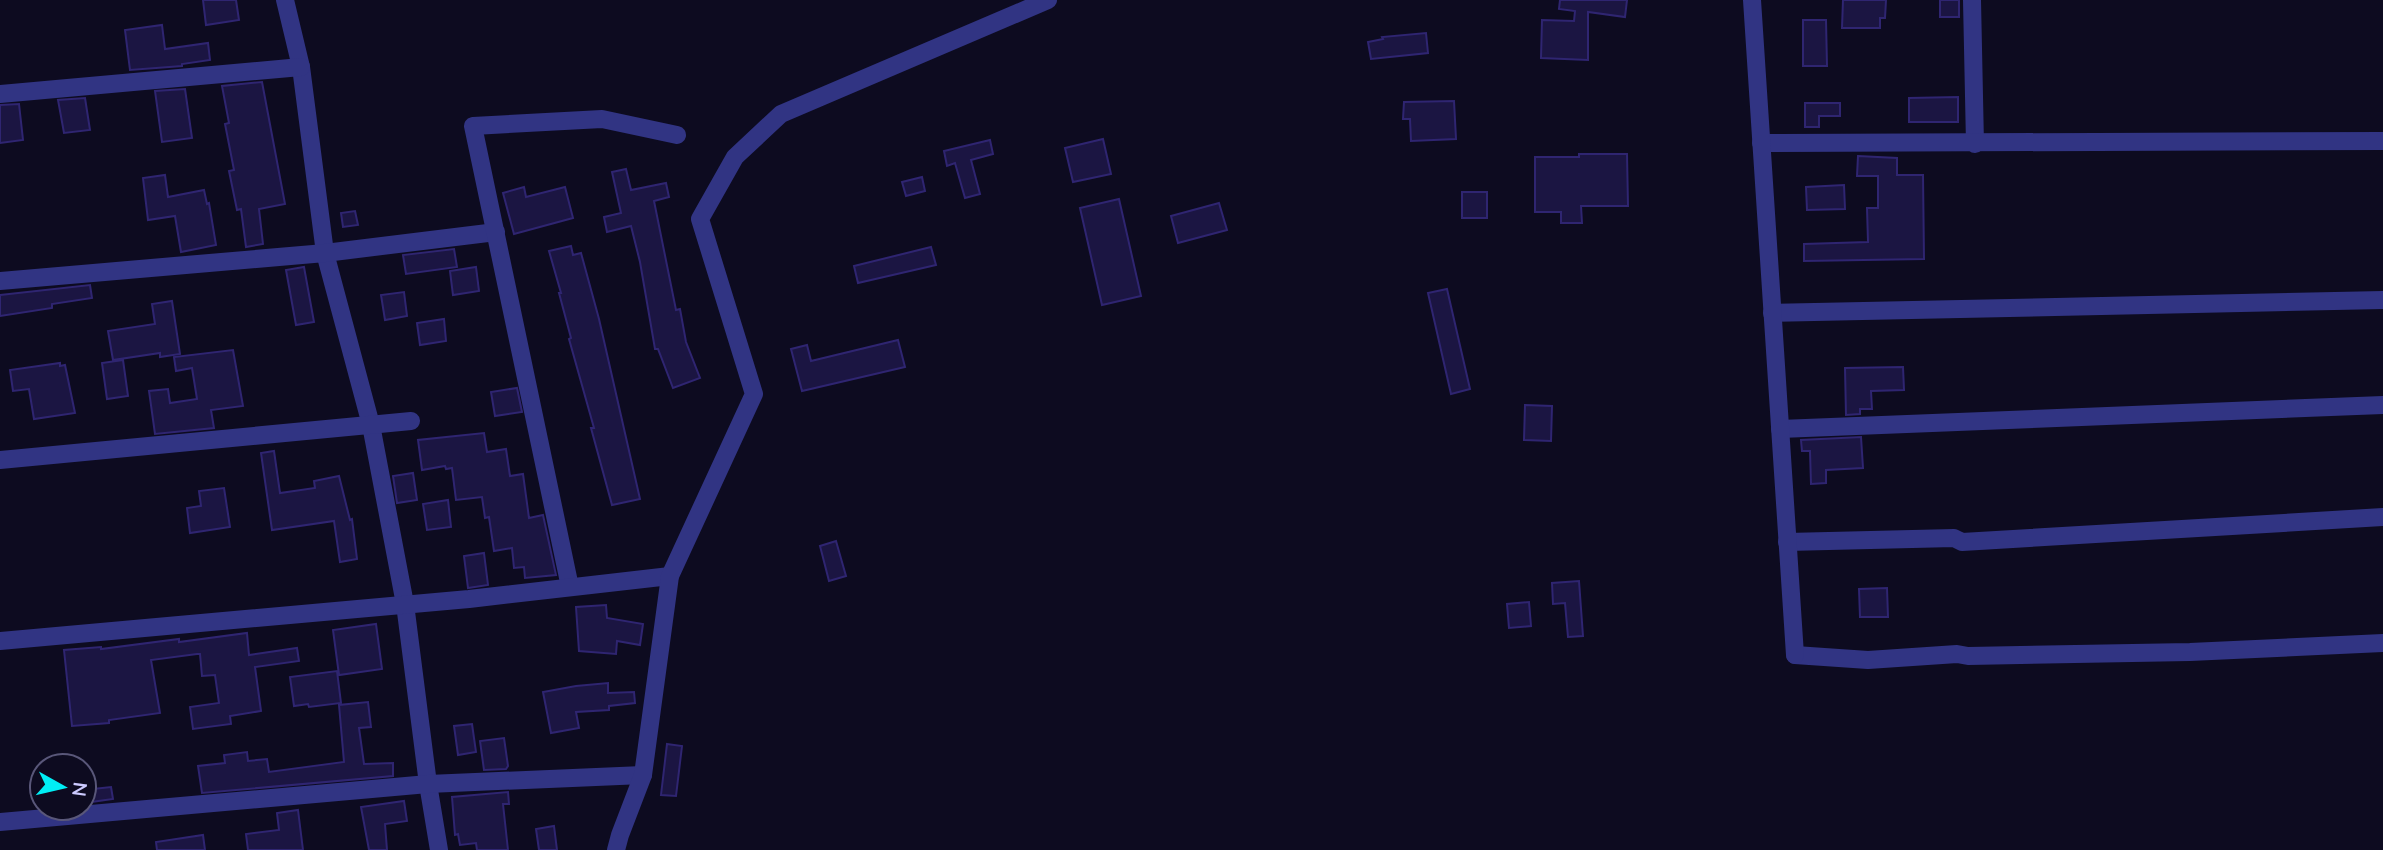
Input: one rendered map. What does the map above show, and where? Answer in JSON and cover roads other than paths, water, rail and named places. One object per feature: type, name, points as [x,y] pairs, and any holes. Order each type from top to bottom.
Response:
[{"type":"street","points":[[285,0],[301,67],[325,253],[371,425],[405,604],[439,850]]},
{"type":"street","points":[[616,850],[643,775],[670,576],[754,394],[700,219],[735,157],[782,114],[1048,0]]},
{"type":"street","points":[[1752,0],[1795,655],[1868,660],[1957,654],[2176,653],[2383,643]]},
{"type":"street","points":[[1972,0],[1975,144]]},
{"type":"street","points":[[0,94],[301,67]]},
{"type":"street","points":[[570,587],[473,126],[602,119],[677,135]]},
{"type":"street","points":[[1761,144],[2383,141]]},
{"type":"street","points":[[0,281],[325,253],[496,232]]},
{"type":"street","points":[[1772,313],[2383,300]]},
{"type":"street","points":[[1780,429],[2383,405]]},
{"type":"street","points":[[0,460],[411,421]]},
{"type":"street","points":[[1787,542],[1954,538],[1962,542],[2383,517]]},
{"type":"street","points":[[0,641],[469,599],[670,576]]},
{"type":"street","points":[[0,822],[428,784],[643,775]]}]
